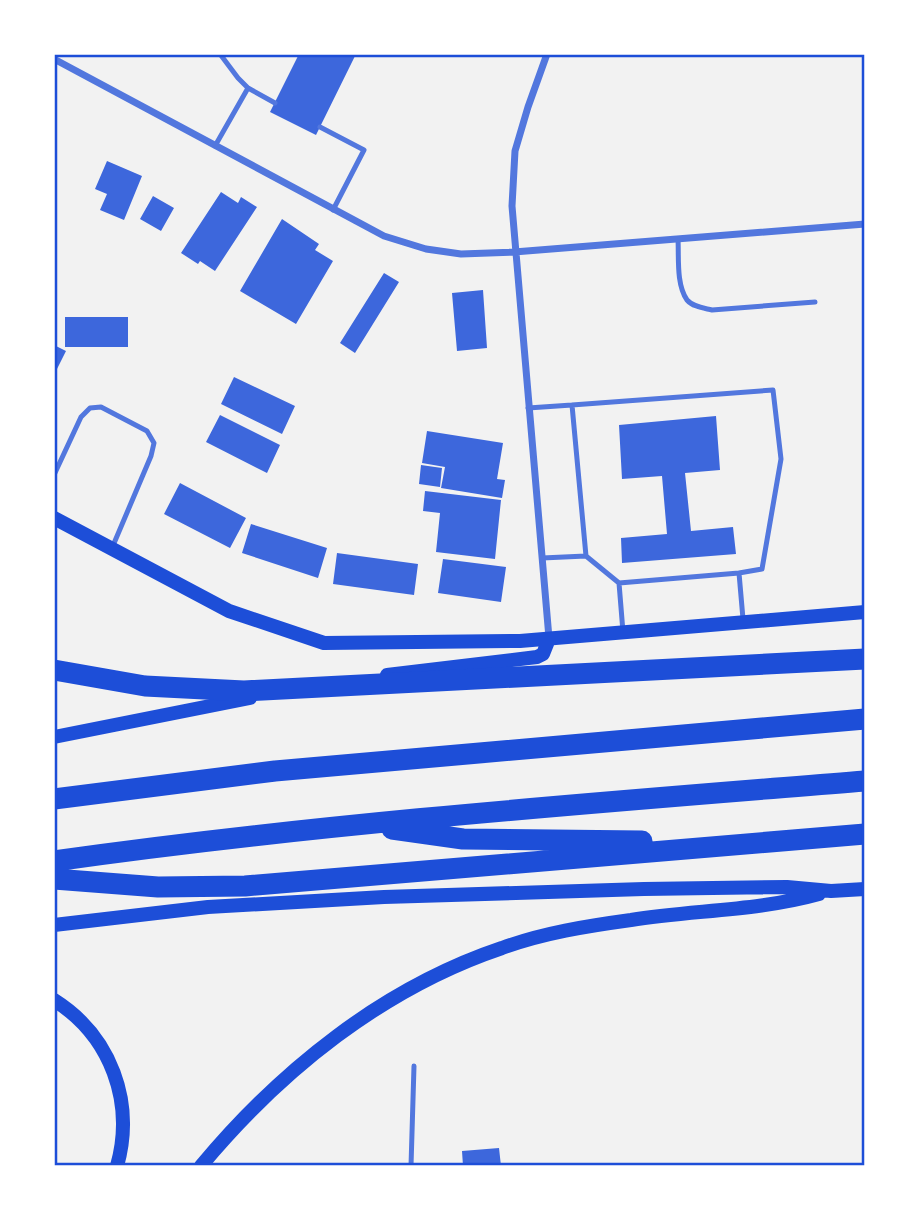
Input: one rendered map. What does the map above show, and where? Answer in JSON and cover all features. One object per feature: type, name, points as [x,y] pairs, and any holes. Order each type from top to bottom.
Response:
[{"type":"highway","points":[[54,670],[145,686],[233,691],[865,659]]},
{"type":"highway","points":[[54,799],[288,770],[865,719]]},
{"type":"highway","points":[[54,861],[356,824],[865,781]]},
{"type":"highway","points":[[356,824],[463,839],[865,844]]},
{"type":"highway","points":[[54,879],[158,887],[245,886],[865,834]]},
{"type":"main road","points":[[54,518],[229,611],[324,643],[549,639],[865,612]]},
{"type":"main road","points":[[54,737],[340,682],[537,657],[543,654],[549,639]]},
{"type":"main road","points":[[54,925],[208,907],[423,895],[787,887],[831,891]]},
{"type":"main road","points":[[201,1166],[257,1105],[318,1051],[390,1000],[466,961],[518,943],[585,927],[633,919],[789,902],[831,891],[865,888]]},
{"type":"main road","points":[[54,1000],[78,1018],[92,1033],[115,1074],[124,1118],[117,1166]]},
{"type":"street","points":[[547,54],[515,151],[512,206],[549,639]]},
{"type":"street","points":[[54,59],[384,236],[426,248],[461,254],[514,252],[865,224]]},
{"type":"lane","points":[[220,54],[237,78],[248,88],[275,103]]},
{"type":"lane","points":[[215,146],[248,88]]},
{"type":"lane","points":[[320,127],[364,150],[333,210]]},
{"type":"lane","points":[[678,239],[681,282],[687,301],[698,307],[712,310],[815,302]]},
{"type":"lane","points":[[528,408],[773,390],[781,459],[762,569],[619,583],[586,556],[540,558]]},
{"type":"lane","points":[[572,405],[586,556]]},
{"type":"lane","points":[[54,475],[81,417],[90,408],[101,407],[147,431],[154,443],[151,456],[112,550]]},
{"type":"lane","points":[[739,573],[744,622]]},
{"type":"lane","points":[[619,583],[623,632]]},
{"type":"lane","points":[[411,1166],[414,1066]]},
{"type":"building","points":[[299,54],[356,54],[316,135],[270,112]]},
{"type":"building","points":[[107,161],[142,176],[124,220],[100,210],[107,194],[95,189]]},
{"type":"building","points":[[221,192],[238,203],[241,197],[257,207],[215,271],[181,253]]},
{"type":"building","points":[[153,196],[174,208],[161,231],[140,219]]},
{"type":"building","points":[[282,219],[319,244],[315,250],[333,261],[296,324],[240,291]]},
{"type":"building","points":[[384,273],[399,282],[355,353],[340,343]]},
{"type":"building","points":[[483,290],[487,348],[457,351],[452,293]]},
{"type":"building","points":[[65,317],[128,317],[128,347],[65,347]]},
{"type":"building","points":[[54,345],[66,351],[54,375]]},
{"type":"building","points":[[234,377],[295,406],[282,434],[221,404]]},
{"type":"building","points":[[220,415],[280,445],[267,473],[206,442]]},
{"type":"building","points":[[716,416],[720,470],[685,473],[691,531],[733,527],[736,554],[622,563],[621,538],[667,534],[662,476],[622,479],[619,425]]},
{"type":"building","points":[[427,431],[503,443],[497,479],[505,480],[502,498],[441,488],[445,467],[422,463]]},
{"type":"building","points":[[421,465],[442,468],[440,487],[419,484]]},
{"type":"building","points":[[180,483],[246,518],[230,548],[164,514]]},
{"type":"building","points":[[425,491],[501,500],[495,559],[436,552],[440,513],[423,511]]},
{"type":"building","points":[[251,524],[327,548],[318,578],[242,553]]},
{"type":"building","points":[[337,553],[418,564],[414,595],[333,584]]},
{"type":"building","points":[[443,559],[506,567],[501,602],[438,593]]},
{"type":"building","points":[[499,1148],[501,1166],[463,1166],[462,1151]]}]
